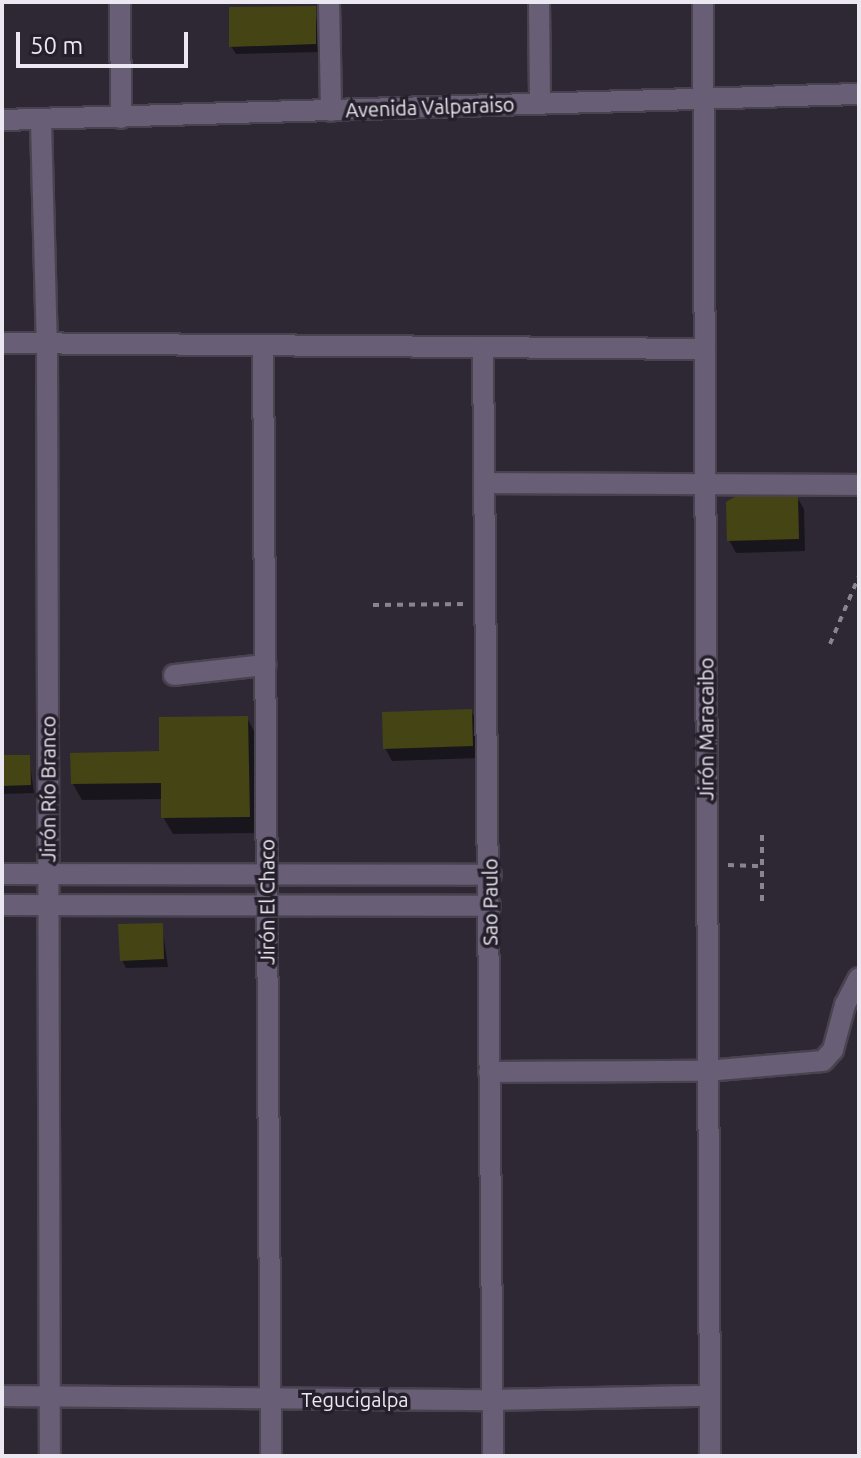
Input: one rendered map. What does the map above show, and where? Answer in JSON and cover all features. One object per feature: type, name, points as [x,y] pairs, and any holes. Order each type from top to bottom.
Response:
[{"type":"street","points":[[120,2],[121,118]]},
{"type":"street","points":[[329,2],[331,111]]},
{"type":"street","points":[[539,2],[540,102]]},
{"type":"street","name":"Jirón Maracaibo","points":[[703,2],[710,1456]]},
{"type":"street","name":"Avenida Valparaiso","points":[[2,120],[705,96],[859,94]]},
{"type":"street","name":"Jirón Río Branco","points":[[41,121],[47,345],[50,1456]]},
{"type":"street","points":[[2,343],[704,349]]},
{"type":"street","name":"Jirón El Chaco","points":[[263,347],[271,1456]]},
{"type":"street","name":"Sao Paulo","points":[[483,348],[491,875],[489,1072],[493,1456]]},
{"type":"street","points":[[486,483],[859,485]]},
{"type":"street","points":[[174,675],[265,665]]},
{"type":"street","points":[[2,874],[491,875]]},
{"type":"street","points":[[2,905],[267,909],[490,906]]},
{"type":"street","points":[[489,1072],[706,1071],[823,1061],[833,1050],[845,1005],[859,978]]},
{"type":"street","name":"Tegucigalpa","points":[[2,1396],[493,1400],[709,1396]]},
{"type":"path","points":[[830,644],[859,576]]},
{"type":"path","points":[[373,605],[487,603]]},
{"type":"path","points":[[762,834],[762,901]]},
{"type":"path","points":[[706,865],[762,866]]},
{"type":"building","points":[[316,6],[316,44],[229,47],[229,7]]},
{"type":"building","points":[[738,495],[798,495],[799,539],[727,541],[726,502]]},
{"type":"building","points":[[472,709],[473,746],[383,749],[382,712]]},
{"type":"building","points":[[248,716],[250,817],[161,818],[161,783],[71,784],[70,753],[159,751],[159,717]]},
{"type":"building","points":[[2,755],[30,755],[31,785],[2,786]]},
{"type":"building","points":[[163,923],[164,959],[120,961],[118,924]]}]
